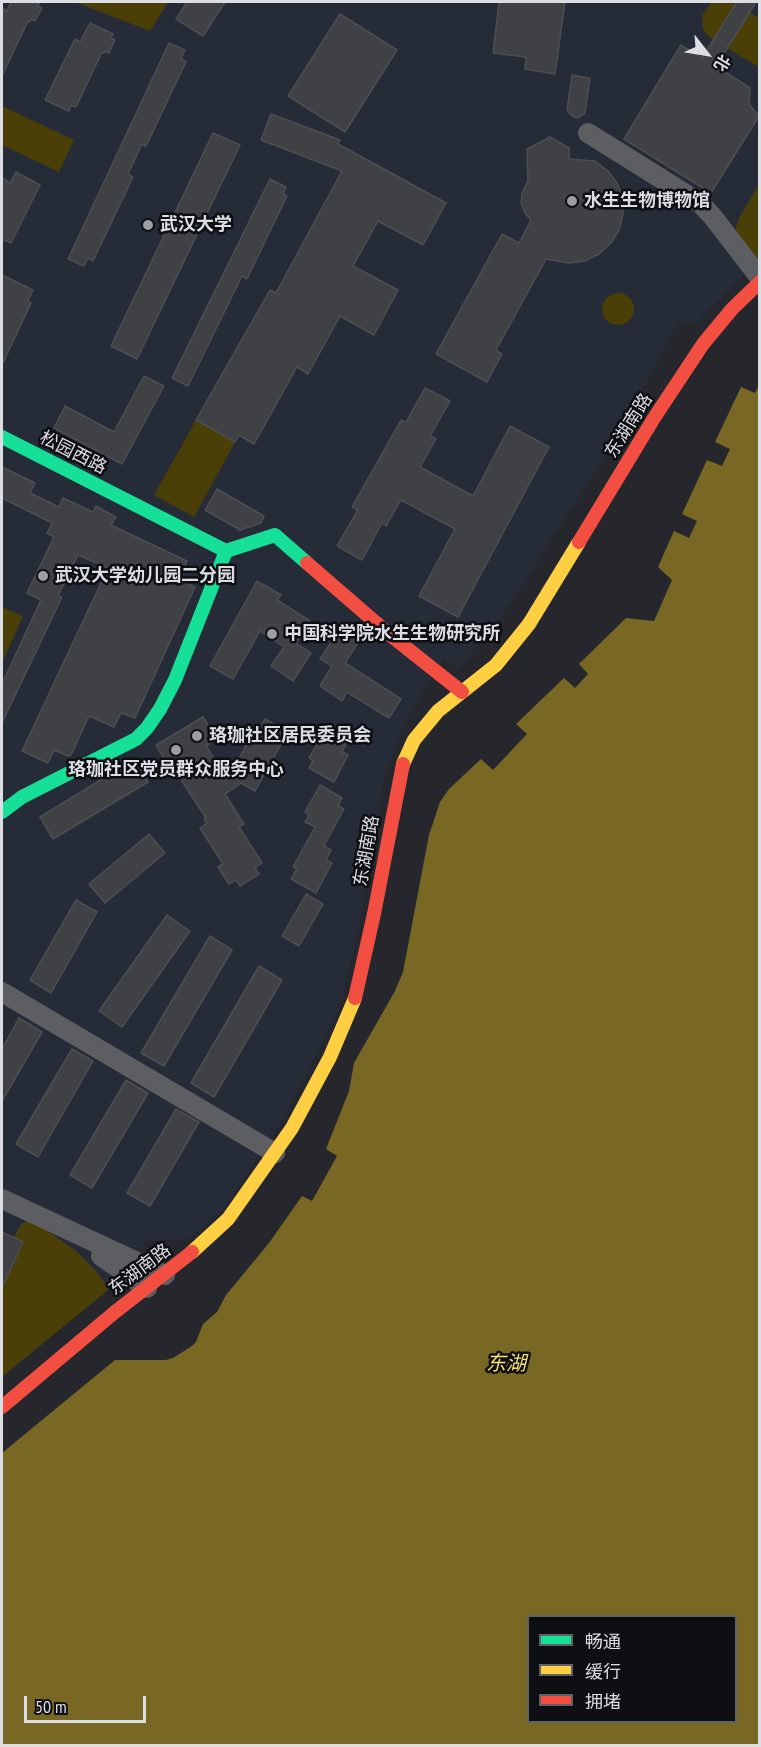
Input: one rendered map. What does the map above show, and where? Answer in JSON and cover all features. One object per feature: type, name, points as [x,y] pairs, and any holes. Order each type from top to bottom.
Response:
[{"type":"street","points":[[588,133],[700,203],[713,217],[759,280]]},
{"type":"street","name":"东湖南路","points":[[2,1407],[115,1312],[207,1240],[228,1219],[292,1128],[330,1057],[355,998],[374,914],[398,784],[405,757],[414,740],[438,711],[495,665],[529,624],[654,418],[703,344],[759,280]]},
{"type":"street","name":"松园西路","points":[[2,437],[226,551]]},
{"type":"street","points":[[2,812],[22,797],[136,739],[147,728],[175,680],[226,551],[275,535],[389,634],[462,692]]},
{"type":"street","points":[[2,992],[275,1153]]},
{"type":"street","points":[[2,1199],[165,1275]]},
{"type":"street","points":[[62,1228],[147,1288]]},
{"type":"shaded area","name":"中国科学院水生生物研究所","points":[[2,2],[759,2],[759,259],[698,322],[679,321],[619,434],[499,619],[459,669],[442,660],[415,705],[402,730],[385,775],[362,912],[340,1008],[283,1120],[223,1209],[193,1236],[173,1241],[147,1239],[126,1273],[2,1378]]},
{"type":"shaded area","points":[[75,2],[168,2],[150,31]]},
{"type":"shaded area","points":[[712,2],[731,2],[759,18],[759,67],[710,38],[703,29],[702,15]]},
{"type":"shaded area","points":[[2,106],[74,140],[59,172],[2,145]]},
{"type":"shaded area","points":[[759,184],[759,259],[755,262],[737,234],[736,227]]},
{"type":"shaded area","points":[[618,293],[629,298],[634,309],[629,320],[618,325],[607,320],[602,309],[607,298]]},
{"type":"shaded area","points":[[196,420],[235,442],[194,517],[154,495]]},
{"type":"shaded area","points":[[2,607],[23,616],[2,663]]},
{"type":"shaded area","points":[[29,1221],[45,1229],[76,1251],[97,1272],[109,1289],[2,1377],[2,1288],[23,1243],[13,1238],[22,1223]]},
{"type":"water","name":"东湖","points":[[759,385],[759,1745],[2,1745],[2,1453],[115,1360],[166,1360],[192,1346],[203,1324],[217,1312],[226,1295],[269,1243],[302,1196],[312,1201],[337,1156],[326,1149],[349,1091],[354,1063],[395,991],[403,972],[429,835],[440,802],[449,789],[481,759],[493,770],[527,734],[516,724],[564,678],[575,688],[588,674],[579,664],[626,618],[654,621],[672,580],[658,567],[674,531],[689,538],[697,521],[682,514],[707,460],[722,466],[730,449],[715,442],[741,387],[755,393]]},
{"type":"building","points":[[11,2],[40,2],[37,6],[42,8],[35,21],[31,19],[30,22],[28,21],[2,76],[2,8],[7,11]]},
{"type":"building","points":[[187,2],[225,2],[203,36],[176,19]]},
{"type":"building","points":[[499,2],[565,2],[555,74],[525,69],[526,57],[493,53]]},
{"type":"building","points":[[737,2],[756,2],[716,66],[750,88],[749,104],[759,116],[711,193],[624,139],[681,45],[702,58]]},
{"type":"building","points":[[340,14],[397,50],[345,132],[288,96]]},
{"type":"building","points":[[90,23],[113,34],[111,38],[115,40],[109,53],[102,52],[76,107],[71,105],[69,111],[45,100],[75,39],[80,42]]},
{"type":"building","points":[[169,43],[185,50],[181,59],[186,62],[146,146],[142,144],[128,174],[133,177],[93,261],[88,258],[84,266],[68,259]]},
{"type":"building","points":[[572,75],[590,78],[585,113],[578,118],[572,116],[567,110]]},
{"type":"building","points":[[271,114],[340,140],[338,144],[446,203],[423,245],[378,221],[353,266],[398,290],[374,335],[340,316],[308,374],[297,367],[254,444],[239,435],[235,442],[196,420],[270,290],[276,293],[342,171],[261,140]]},
{"type":"building","points":[[213,133],[240,145],[137,359],[111,346]]},
{"type":"building","points":[[550,137],[569,148],[569,159],[595,161],[608,171],[617,183],[623,198],[623,214],[619,230],[611,243],[599,254],[585,261],[569,263],[546,259],[496,350],[502,354],[487,382],[436,354],[502,234],[519,243],[531,220],[521,203],[522,193],[528,180],[527,149]]},
{"type":"building","points":[[16,172],[40,185],[11,243],[2,239],[2,178],[10,183]]},
{"type":"building","points":[[270,179],[286,187],[283,194],[287,196],[247,279],[242,276],[188,386],[172,378]]},
{"type":"building","points":[[2,275],[33,290],[28,301],[31,303],[2,365]]},
{"type":"building","points":[[144,376],[164,386],[122,464],[54,428],[65,406],[114,432]]},
{"type":"building","points":[[425,388],[450,401],[430,436],[436,439],[420,467],[473,496],[510,426],[549,447],[458,617],[419,596],[455,529],[401,500],[386,526],[382,523],[362,560],[337,546],[358,510],[352,507],[401,420],[406,422]]},
{"type":"building","points":[[2,467],[35,483],[30,493],[59,507],[63,498],[93,512],[96,506],[116,517],[111,525],[187,561],[179,580],[195,587],[135,718],[121,713],[114,727],[89,716],[71,755],[68,756],[54,750],[48,763],[22,751],[108,568],[78,555],[58,596],[62,597],[2,723],[2,684],[41,600],[27,593],[54,537],[47,533],[52,523],[2,498]]},
{"type":"building","points":[[217,489],[264,516],[261,523],[240,530],[205,510]]},
{"type":"building","points":[[257,581],[281,595],[277,600],[310,621],[296,643],[311,653],[293,681],[271,666],[284,647],[260,631],[233,679],[210,666]]},
{"type":"building","points":[[340,629],[359,641],[345,663],[401,699],[389,718],[347,692],[342,701],[320,686],[332,666],[320,659]]},
{"type":"building","points":[[203,717],[217,739],[206,746],[227,779],[252,735],[255,737],[265,719],[288,732],[255,791],[241,783],[225,794],[244,824],[239,827],[262,863],[255,868],[259,874],[240,886],[236,880],[229,884],[218,867],[223,864],[200,828],[207,823],[204,819],[206,818],[172,766],[169,768],[156,745]]},
{"type":"building","points":[[328,734],[346,744],[342,752],[348,755],[334,782],[309,768],[313,761],[309,758],[320,739],[324,741]]},
{"type":"building","points":[[135,759],[148,782],[53,839],[40,817]]},
{"type":"building","points":[[320,785],[342,798],[338,806],[344,809],[324,846],[331,850],[326,860],[332,863],[316,893],[291,879],[297,869],[293,867],[315,827],[305,822],[309,815],[305,812]]},
{"type":"building","points":[[149,834],[165,853],[105,903],[89,884]]},
{"type":"building","points":[[306,894],[323,904],[299,946],[282,936]]},
{"type":"building","points":[[76,900],[97,912],[51,993],[30,980]]},
{"type":"building","points":[[167,915],[190,931],[122,1027],[99,1011]]},
{"type":"building","points":[[210,936],[232,950],[164,1066],[141,1053]]},
{"type":"building","points":[[259,966],[282,980],[214,1097],[191,1083]]},
{"type":"building","points":[[19,1018],[42,1032],[2,1101],[2,1049]]},
{"type":"building","points":[[72,1049],[93,1061],[38,1157],[16,1144]]},
{"type":"building","points":[[126,1080],[148,1093],[92,1188],[70,1175]]},
{"type":"building","points":[[176,1109],[199,1122],[150,1206],[127,1193]]},
{"type":"building","points":[[2,1232],[23,1242],[2,1288]]},
{"type":"traffic: fast","points":[[2,437],[226,551],[275,535],[307,563]]},
{"type":"traffic: fast","points":[[2,812],[22,797],[136,739],[147,728],[175,680],[226,551]]},
{"type":"traffic: slow","points":[[403,764],[414,740],[438,711],[496,665],[529,624],[579,542]]},
{"type":"traffic: slow","points":[[192,1252],[228,1219],[292,1128],[330,1057],[355,998]]},
{"type":"traffic: jam","points":[[579,542],[654,418],[703,344],[732,309],[760,282]]},
{"type":"traffic: jam","points":[[307,563],[389,634],[462,692]]},
{"type":"traffic: jam","points":[[355,998],[403,764]]},
{"type":"traffic: jam","points":[[2,1407],[115,1312],[192,1252]]},
{"type":"place","name":"水生生物博物馆","points":[[572,201]]},
{"type":"place","name":"武汉大学","points":[[148,225]]},
{"type":"place","name":"武汉大学幼儿园二分园","points":[[43,576]]},
{"type":"place","name":"中国科学院水生生物研究所","points":[[272,634]]},
{"type":"place","name":"珞珈社区居民委员会","points":[[197,736]]},
{"type":"place","name":"珞珈社区党员群众服务中心","points":[[176,750]]}]
